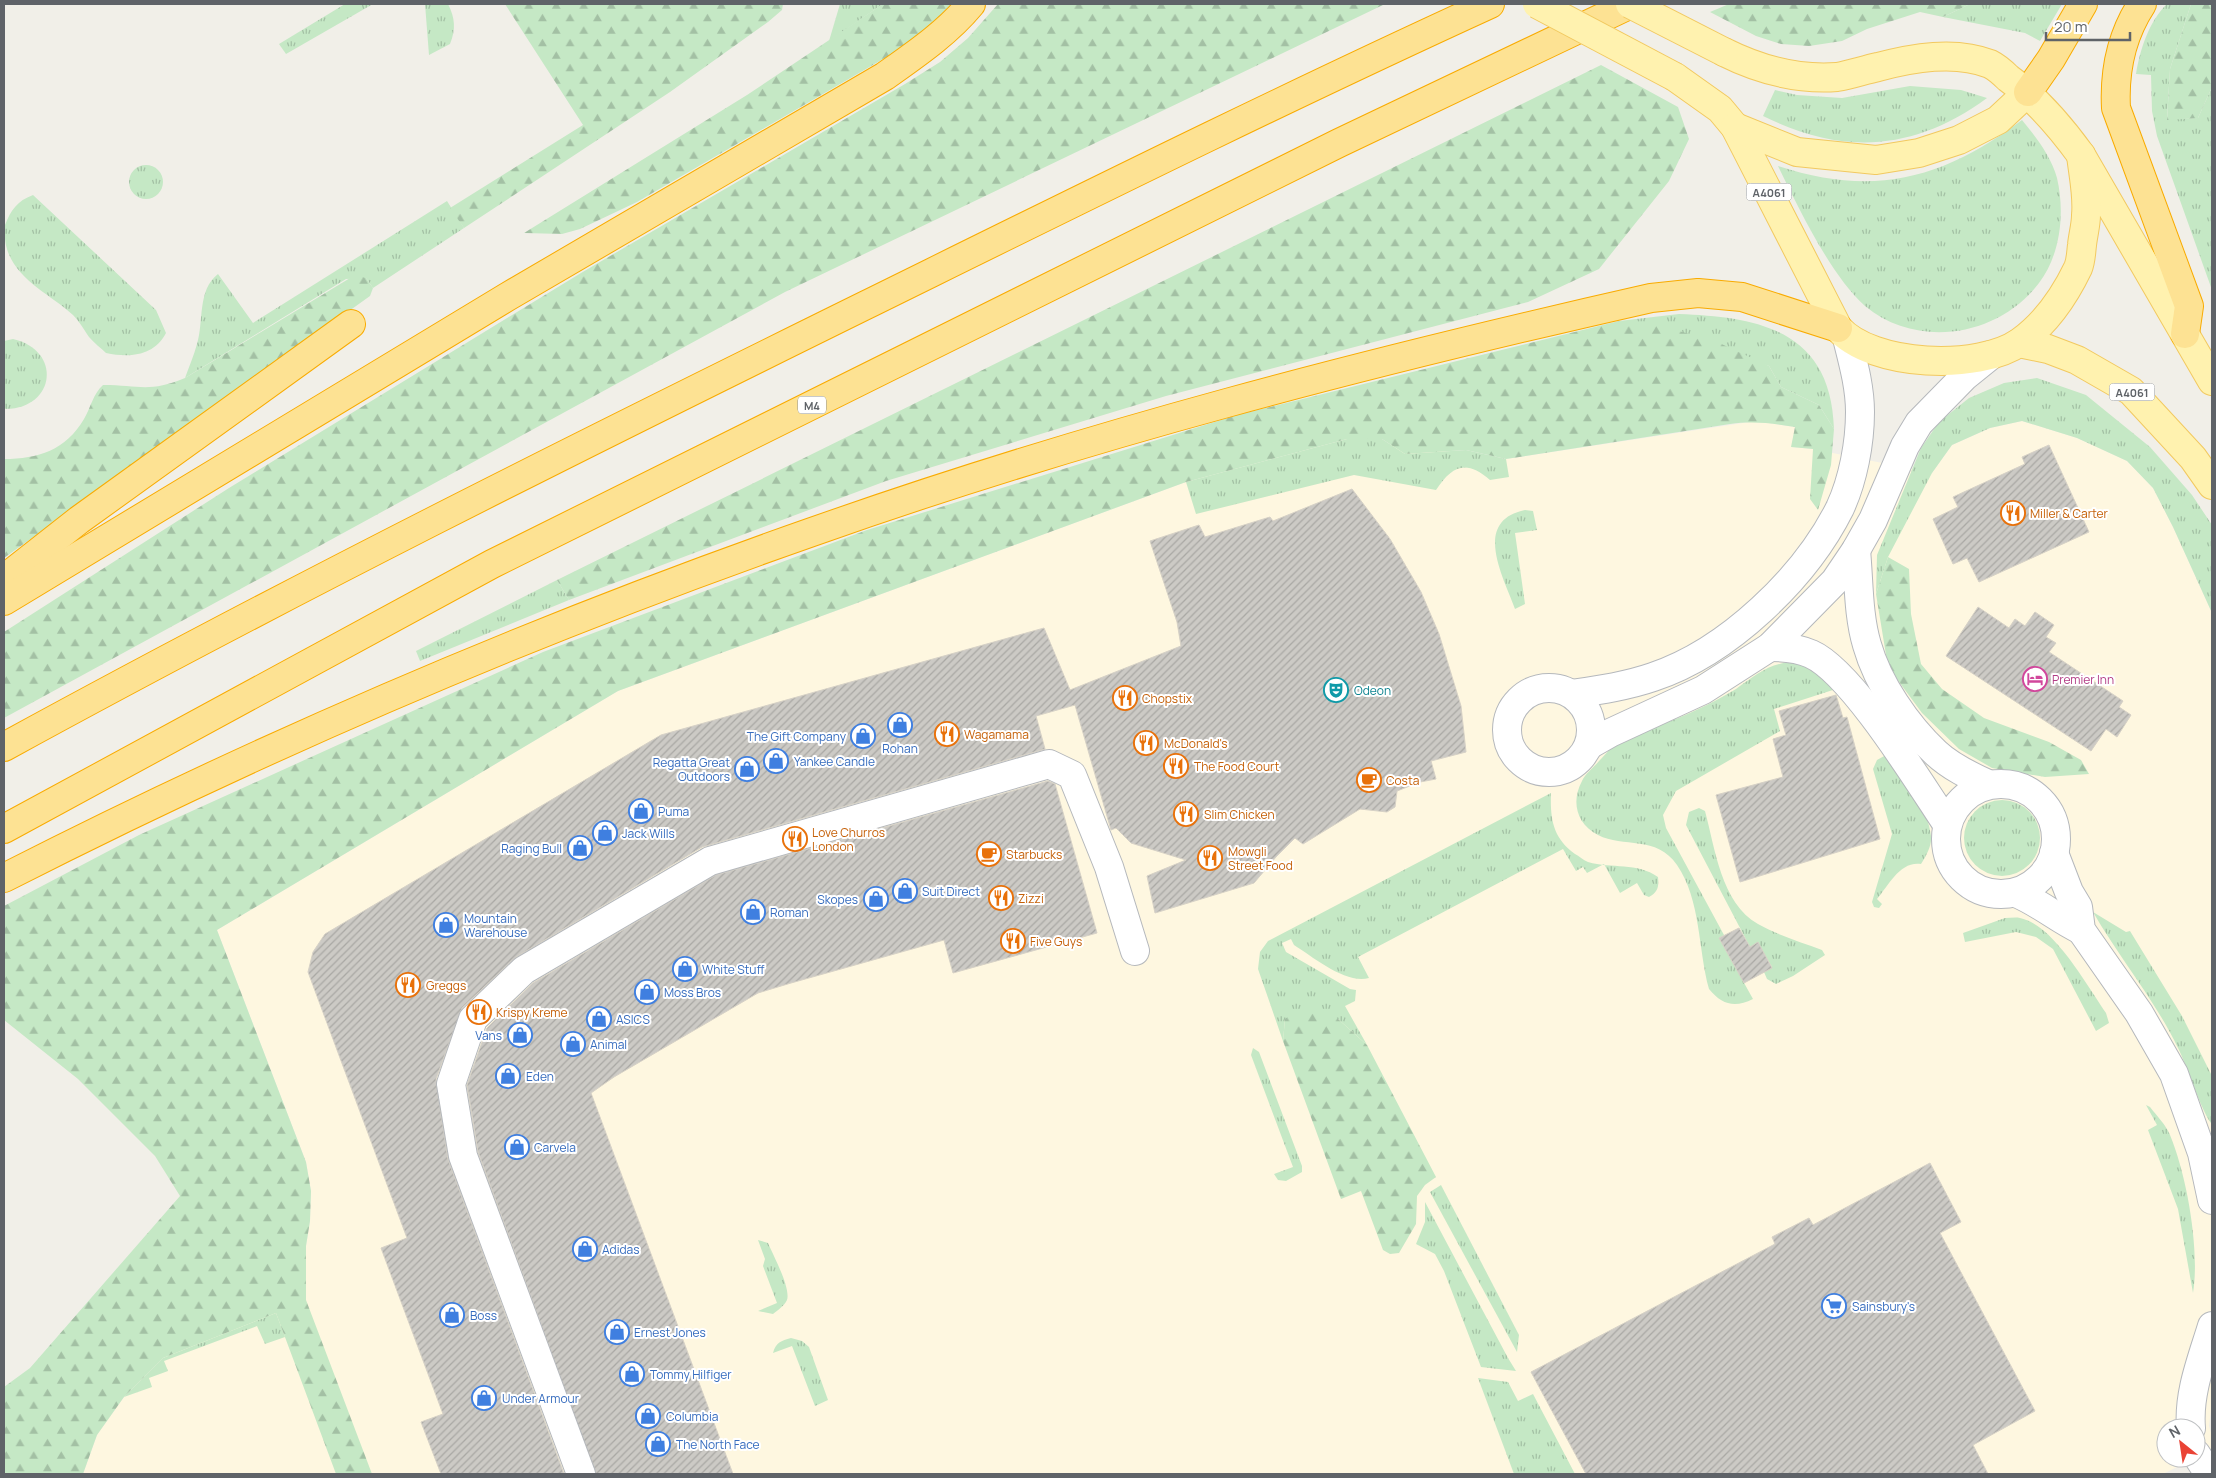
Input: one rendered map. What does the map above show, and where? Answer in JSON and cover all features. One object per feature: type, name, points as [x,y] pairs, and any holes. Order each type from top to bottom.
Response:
[{"type":"highway","points":[[4,601],[507,297],[885,76],[930,43],[958,19],[971,4]]},
{"type":"highway","points":[[4,747],[152,666],[598,437],[1308,87],[1490,4]]},
{"type":"highway","name":"M4","points":[[4,830],[492,564],[1339,143],[1630,4]]},
{"type":"highway","points":[[2028,92],[2051,59],[2083,4]]},
{"type":"highway","points":[[2142,4],[2131,21],[2117,64],[2114,83],[2116,108],[2189,306],[2185,334]]},
{"type":"highway","points":[[4,878],[126,816],[423,682],[655,589],[813,531],[989,473],[1336,372],[1650,298],[1698,293],[1742,296],[1842,333]]},
{"type":"highway","points":[[4,579],[79,520],[351,324]]},
{"type":"main road","name":"A4061","points":[[1538,4],[1675,76],[1720,109],[1735,127],[1842,333]]},
{"type":"main road","points":[[1630,4],[1751,66],[1794,77],[1838,77],[1888,64],[1940,56],[1991,64],[2028,92],[2063,130],[2081,155],[2212,381]]},
{"type":"main road","points":[[1735,127],[1797,152],[1876,160],[1920,153],[1959,140],[1998,120],[2028,92]]},
{"type":"main road","points":[[1842,333],[1876,352],[1927,362],[1991,355],[2020,343],[2059,302],[2079,266],[2086,214],[2081,155]]},
{"type":"main road","name":"A4061","points":[[2020,343],[2048,349],[2077,360],[2130,390],[2187,451],[2212,485]]},
{"type":"street","points":[[1572,694],[1620,686],[1646,679],[1687,662],[1742,625],[1780,591],[1816,547],[1840,507],[1854,468],[1860,412],[1857,380],[1842,333]]},
{"type":"street","points":[[1589,745],[1590,716],[1572,694],[1559,688],[1547,687],[1525,694],[1517,702],[1509,717],[1506,734],[1509,745],[1521,762],[1540,772],[1550,773],[1568,768],[1576,763],[1589,745],[1610,733],[1703,690],[1770,647],[1835,581],[1856,550],[1873,520],[1905,446],[1920,423],[1965,376],[1991,355]]},
{"type":"street","points":[[1856,550],[1864,631],[1874,668],[1897,705],[1936,753],[1965,774],[1988,784],[2016,786],[2038,797],[2052,817],[2056,833],[2054,853],[2048,868],[2039,879],[2016,893]]},
{"type":"street","points":[[1770,647],[1792,648],[1812,654],[1843,679],[1878,724],[1947,824]]},
{"type":"street","points":[[581,1474],[463,1156],[451,1084],[473,1019],[524,970],[710,861],[1049,764],[1072,775],[1109,867],[1135,951]]},
{"type":"street","points":[[1988,784],[1971,791],[1961,800],[1947,824],[1946,849],[1955,871],[1964,880],[1988,893],[2016,893],[2037,902],[2060,920],[2082,930]]},
{"type":"street","points":[[2054,853],[2069,892],[2078,907],[2082,930],[2138,1014],[2174,1074],[2202,1153],[2212,1200]]},
{"type":"street","points":[[2191,1418],[2191,1404],[2196,1375],[2212,1326]]},
{"type":"shaded area","points":[[1756,421],[1795,427],[1792,447],[1813,449],[1932,473],[1952,445],[1990,428],[2022,421],[2077,438],[2127,461],[2153,488],[2212,613],[2212,1401],[2209,1426],[2212,1436],[2212,1450],[2206,1453],[2206,1418],[2156,1418],[2156,1468],[2175,1468],[2163,1474],[83,1474],[97,1435],[124,1397],[163,1358],[306,1246],[310,1221],[311,1191],[306,1162],[217,930],[618,691],[1186,482],[1347,439],[1506,459]]},
{"type":"green space","points":[[345,4],[373,4],[286,54],[279,44]]},
{"type":"green space","points":[[425,4],[448,4],[454,24],[450,44],[429,55]]},
{"type":"green space","points":[[505,4],[783,4],[782,10],[768,22],[670,92],[464,228],[450,208],[583,125]]},
{"type":"green space","points":[[840,4],[883,4],[829,41]]},
{"type":"green space","points":[[883,4],[952,4],[942,18],[921,37],[637,202],[580,229],[562,234],[524,233],[747,95]]},
{"type":"green space","points":[[998,4],[1385,4],[785,292],[4,718],[4,632],[229,488],[581,273],[940,62],[968,38]]},
{"type":"green space","points":[[1729,4],[1970,4],[1943,17],[1920,12],[1867,29],[1842,41],[1809,46],[1781,44],[1756,36],[1710,12]]},
{"type":"green space","points":[[1970,4],[2062,4],[2040,41],[2025,33],[1943,17]]},
{"type":"green space","points":[[2167,4],[2191,4],[2170,69],[2167,119],[2198,118],[2212,87],[2212,290],[2157,136],[2152,111],[2151,75],[2136,74],[2146,36],[2155,19]]},
{"type":"green space","points":[[2191,4],[2212,4],[2212,87],[2198,118],[2167,120],[2170,69]]},
{"type":"green space","points":[[1601,65],[1678,107],[1689,139],[1669,181],[1599,269],[1528,302],[1166,396],[886,481],[569,600],[557,580]]},
{"type":"green space","points":[[1910,86],[1961,90],[1987,98],[1960,116],[1933,129],[1906,138],[1878,142],[1850,142],[1822,138],[1793,129],[1763,116],[1775,90],[1797,95],[1842,98]]},
{"type":"green space","points":[[2022,120],[2047,154],[2057,178],[2061,219],[2052,259],[2039,283],[2022,301],[2002,315],[1980,325],[1957,331],[1933,332],[1909,328],[1886,320],[1865,306],[1840,277],[1816,240],[1778,166],[1812,175],[1845,180],[1876,181],[1906,177],[1935,169],[1963,157]]},
{"type":"green space","points":[[146,165],[158,170],[163,182],[158,194],[146,199],[134,194],[129,182],[134,170]]},
{"type":"green space","points":[[33,195],[156,310],[166,333],[155,347],[140,354],[132,355],[106,353],[89,337],[73,315],[27,279],[17,268],[5,242],[5,225],[15,207]]},
{"type":"green space","points":[[447,201],[464,228],[373,288],[366,278],[346,279],[185,378],[199,335],[204,297],[211,281],[218,274],[253,323]]},
{"type":"green space","points":[[355,275],[366,278],[373,288],[370,296],[4,558],[4,459],[40,455],[60,445],[77,430],[97,392],[103,385],[153,387],[173,383],[185,378]]},
{"type":"green space","points":[[1679,314],[1738,320],[1764,326],[1786,336],[1806,351],[1820,371],[1830,396],[1834,429],[1819,405],[1781,387],[1769,366],[1619,321]]},
{"type":"green space","points":[[1619,321],[1657,325],[1715,341],[1769,366],[1781,387],[1819,405],[1834,429],[1831,465],[1818,510],[1810,499],[1813,449],[1791,447],[1795,427],[1738,423],[1506,459],[1466,450],[1405,454],[1382,439],[1347,439],[1186,482],[618,691],[217,930],[306,1162],[311,1191],[310,1221],[306,1246],[306,1300],[372,1474],[336,1474],[276,1313],[163,1358],[124,1397],[97,1435],[83,1474],[4,1474],[4,1387],[30,1368],[180,1196],[155,1156],[78,1079],[4,1020],[4,906],[139,835],[543,652],[867,530],[1237,415]]},
{"type":"green space","points":[[13,339],[29,345],[40,354],[46,366],[47,378],[43,389],[35,399],[23,406],[6,409],[4,408],[4,341]]},
{"type":"green space","points":[[2037,378],[2086,395],[2150,447],[2192,495],[2212,525],[2212,613],[2153,488],[2127,461],[2077,438],[2022,421],[1990,428],[1952,445],[1932,473],[1888,557],[1876,594],[1877,555],[1921,448],[1939,422],[1969,398],[2004,383]]},
{"type":"green space","points":[[1347,439],[1382,439],[1405,454],[1466,450],[1506,459],[1509,477],[1490,480],[1474,469],[1460,468],[1448,475],[1436,490],[1354,475],[1196,514],[1186,482]]},
{"type":"green space","points":[[1525,510],[1533,511],[1537,530],[1515,533],[1525,604],[1515,609],[1499,566],[1495,537],[1499,525],[1509,516]]},
{"type":"green space","points":[[1888,557],[1909,569],[1911,614],[1921,664],[1942,689],[1984,718],[2049,742],[2081,760],[2089,774],[2045,777],[1992,768],[1959,749],[1922,713],[1888,667],[1876,594]]},
{"type":"green space","points":[[557,580],[569,600],[420,661],[416,651]]},
{"type":"green space","points":[[1796,662],[1818,674],[1836,689],[1774,709],[1780,731],[1676,791],[1663,815],[1666,828],[1724,935],[1719,938],[1753,999],[1735,1004],[1724,1002],[1709,989],[1695,909],[1685,879],[1677,865],[1660,849],[1608,839],[1598,835],[1585,825],[1580,818],[1576,804],[1577,796],[1585,776],[1618,743],[1707,705],[1771,667],[1778,664]]},
{"type":"green space","points":[[1886,755],[1920,804],[1929,825],[1931,843],[1921,864],[1907,866],[1891,881],[1877,899],[1882,904],[1879,908],[1874,907],[1872,902],[1892,834],[1873,769],[1877,760]]},
{"type":"green space","points":[[1551,793],[1552,820],[1557,835],[1568,848],[1584,860],[1603,865],[1587,873],[1583,867],[1576,871],[1563,849],[1358,957],[1369,978],[1351,977],[1330,969],[1294,945],[1291,939],[1282,943],[1286,952],[1350,989],[1356,990],[1355,1001],[1345,1006],[1367,1045],[1338,1019],[1285,1019],[1283,1041],[1258,969],[1260,952],[1268,941]]},
{"type":"green space","points":[[2002,800],[2017,803],[2029,811],[2037,823],[2040,838],[2037,853],[2029,865],[2017,873],[2002,876],[1987,873],[1975,865],[1967,853],[1964,838],[1967,823],[1975,811],[1987,803]]},
{"type":"green space","points":[[1699,808],[1705,811],[1721,874],[1736,903],[1746,915],[1773,932],[1822,950],[1825,955],[1793,976],[1776,984],[1767,979],[1764,972],[1772,967],[1758,943],[1750,947],[1686,825],[1689,812]]},
{"type":"green space","points":[[1605,865],[1642,869],[1650,872],[1658,877],[1657,889],[1649,897],[1644,895],[1637,883],[1620,893]]},
{"type":"green space","points":[[2093,912],[2126,932],[2130,931],[2182,1016],[2212,1076],[2212,1124],[2204,1111],[2169,1030]]},
{"type":"green space","points":[[2005,918],[2018,918],[2033,923],[2057,944],[2069,958],[2106,1013],[2109,1023],[2096,1031],[2053,949],[2036,937],[2016,932],[1965,942],[1963,933]]},
{"type":"green space","points":[[1298,1009],[1338,1019],[1367,1045],[1436,1177],[1425,1185],[1417,1196],[1416,1224],[1399,1253],[1390,1254],[1383,1250],[1361,1191],[1341,1199],[1283,1041],[1285,1019]]},
{"type":"green space","points":[[1253,1048],[1259,1052],[1302,1166],[1302,1172],[1286,1181],[1278,1180],[1274,1174],[1293,1167],[1251,1055]]},
{"type":"green space","points":[[2146,1105],[2150,1107],[2168,1131],[2182,1171],[2187,1192],[2195,1256],[2193,1293],[2178,1209],[2148,1130],[2157,1125]]},
{"type":"green space","points":[[1441,1185],[1519,1335],[1517,1352],[1430,1192]]},
{"type":"green space","points":[[1425,1202],[1516,1371],[1481,1367],[1444,1271],[1435,1254],[1416,1244],[1425,1222]]},
{"type":"green space","points":[[758,1240],[768,1243],[781,1272],[788,1295],[783,1306],[773,1314],[758,1311],[777,1303],[763,1266],[765,1259]]},
{"type":"green space","points":[[276,1313],[285,1337],[265,1344],[257,1326],[164,1361],[168,1371],[149,1378],[152,1387],[124,1397],[163,1358]]},
{"type":"green space","points":[[791,1338],[802,1341],[809,1347],[828,1400],[815,1406],[792,1346],[773,1353],[779,1342]]},
{"type":"green space","points":[[1478,1378],[1508,1382],[1518,1401],[1533,1394],[1575,1474],[1514,1474]]},
{"type":"building","name":"Miller & Carter","points":[[2049,445],[2089,532],[1979,582],[1967,558],[1953,564],[1933,519],[1958,507],[1953,497],[2025,464],[2022,457]]},
{"type":"building","points":[[1352,489],[1390,539],[1421,592],[1439,634],[1461,706],[1466,752],[1431,761],[1436,779],[1420,782],[1397,791],[1395,807],[1387,812],[1360,809],[1303,844],[1295,838],[1254,883],[1155,913],[1147,876],[1186,860],[1131,843],[1116,828],[1111,830],[1075,705],[1036,716],[1045,749],[702,847],[516,957],[462,1008],[436,1079],[448,1159],[564,1474],[441,1474],[421,1422],[443,1414],[381,1248],[407,1238],[308,972],[313,952],[325,934],[661,735],[1044,628],[1070,690],[1181,646],[1177,622],[1150,541],[1199,525],[1205,537],[1270,517],[1273,521]]},
{"type":"building","name":"Premier Inn","points":[[1978,607],[2009,628],[2015,619],[2025,626],[2035,612],[2054,625],[2046,637],[2056,643],[2049,652],[2123,701],[2119,707],[2131,715],[2117,737],[2106,729],[2091,751],[1946,656]]},
{"type":"building","points":[[1836,695],[1843,718],[1847,717],[1880,839],[1740,882],[1716,795],[1783,777],[1773,739],[1786,735],[1779,711]]},
{"type":"building","points":[[1048,781],[1055,784],[1097,933],[953,973],[944,940],[758,993],[614,1077],[591,1093],[733,1474],[596,1474],[478,1152],[467,1085],[487,1028],[533,983],[716,875]]},
{"type":"building","points":[[1739,928],[1750,947],[1758,942],[1772,968],[1744,983],[1719,938]]},
{"type":"building","name":"Sainsbury's","points":[[1930,1163],[1961,1222],[1940,1233],[2035,1411],[1973,1445],[1988,1474],[1586,1474],[1531,1372],[1775,1244],[1772,1237],[1809,1218],[1813,1225]]},
{"type":"place","name":"Miller & Carter","points":[[2013,513]]},
{"type":"place","name":"Premier Inn","points":[[2035,679]]},
{"type":"place","name":"Odeon","points":[[1336,690]]},
{"type":"place","name":"Chopstix","points":[[1125,698]]},
{"type":"place","name":"Rohan","points":[[900,725]]},
{"type":"place","name":"Wagamama","points":[[947,734]]},
{"type":"place","name":"The Gift Company","points":[[863,736]]},
{"type":"place","name":"McDonald's","points":[[1146,743]]},
{"type":"place","name":"Yankee Candle","points":[[776,761]]},
{"type":"place","name":"The Food Court","points":[[1176,766]]},
{"type":"place","name":"Regatta Great Outdoors","points":[[747,769]]},
{"type":"place","name":"Costa","points":[[1369,780]]},
{"type":"place","name":"Puma","points":[[641,811]]},
{"type":"place","name":"Slim Chicken","points":[[1186,814]]},
{"type":"place","name":"Jack Wills","points":[[605,833]]},
{"type":"place","name":"Love Churros London","points":[[795,839]]},
{"type":"place","name":"Raging Bull","points":[[580,848]]},
{"type":"place","name":"Starbucks","points":[[989,854]]},
{"type":"place","name":"Mowgli Street Food","points":[[1210,858]]},
{"type":"place","name":"Suit Direct","points":[[905,891]]},
{"type":"place","name":"Zizzi","points":[[1001,898]]},
{"type":"place","name":"Skopes","points":[[876,899]]},
{"type":"place","name":"Roman","points":[[753,912]]},
{"type":"place","name":"Mountain Warehouse","points":[[446,925]]},
{"type":"place","name":"Five Guys","points":[[1013,941]]},
{"type":"place","name":"White Stuff","points":[[685,969]]},
{"type":"place","name":"Greggs","points":[[408,985]]},
{"type":"place","name":"Moss Bros","points":[[647,992]]},
{"type":"place","name":"Krispy Kreme","points":[[479,1012]]},
{"type":"place","name":"ASICS","points":[[599,1019]]},
{"type":"place","name":"Vans","points":[[520,1035]]},
{"type":"place","name":"Animal","points":[[573,1044]]},
{"type":"place","name":"Eden","points":[[508,1076]]},
{"type":"place","name":"Carvela","points":[[517,1147]]},
{"type":"place","name":"Adidas","points":[[585,1249]]},
{"type":"place","name":"Sainsbury's","points":[[1834,1306]]},
{"type":"place","name":"Boss","points":[[452,1315]]},
{"type":"place","name":"Ernest Jones","points":[[617,1332]]},
{"type":"place","name":"Tommy Hilfiger","points":[[632,1374]]},
{"type":"place","name":"Under Armour","points":[[484,1398]]},
{"type":"place","name":"Columbia","points":[[648,1416]]},
{"type":"place","name":"The North Face","points":[[658,1444]]}]
